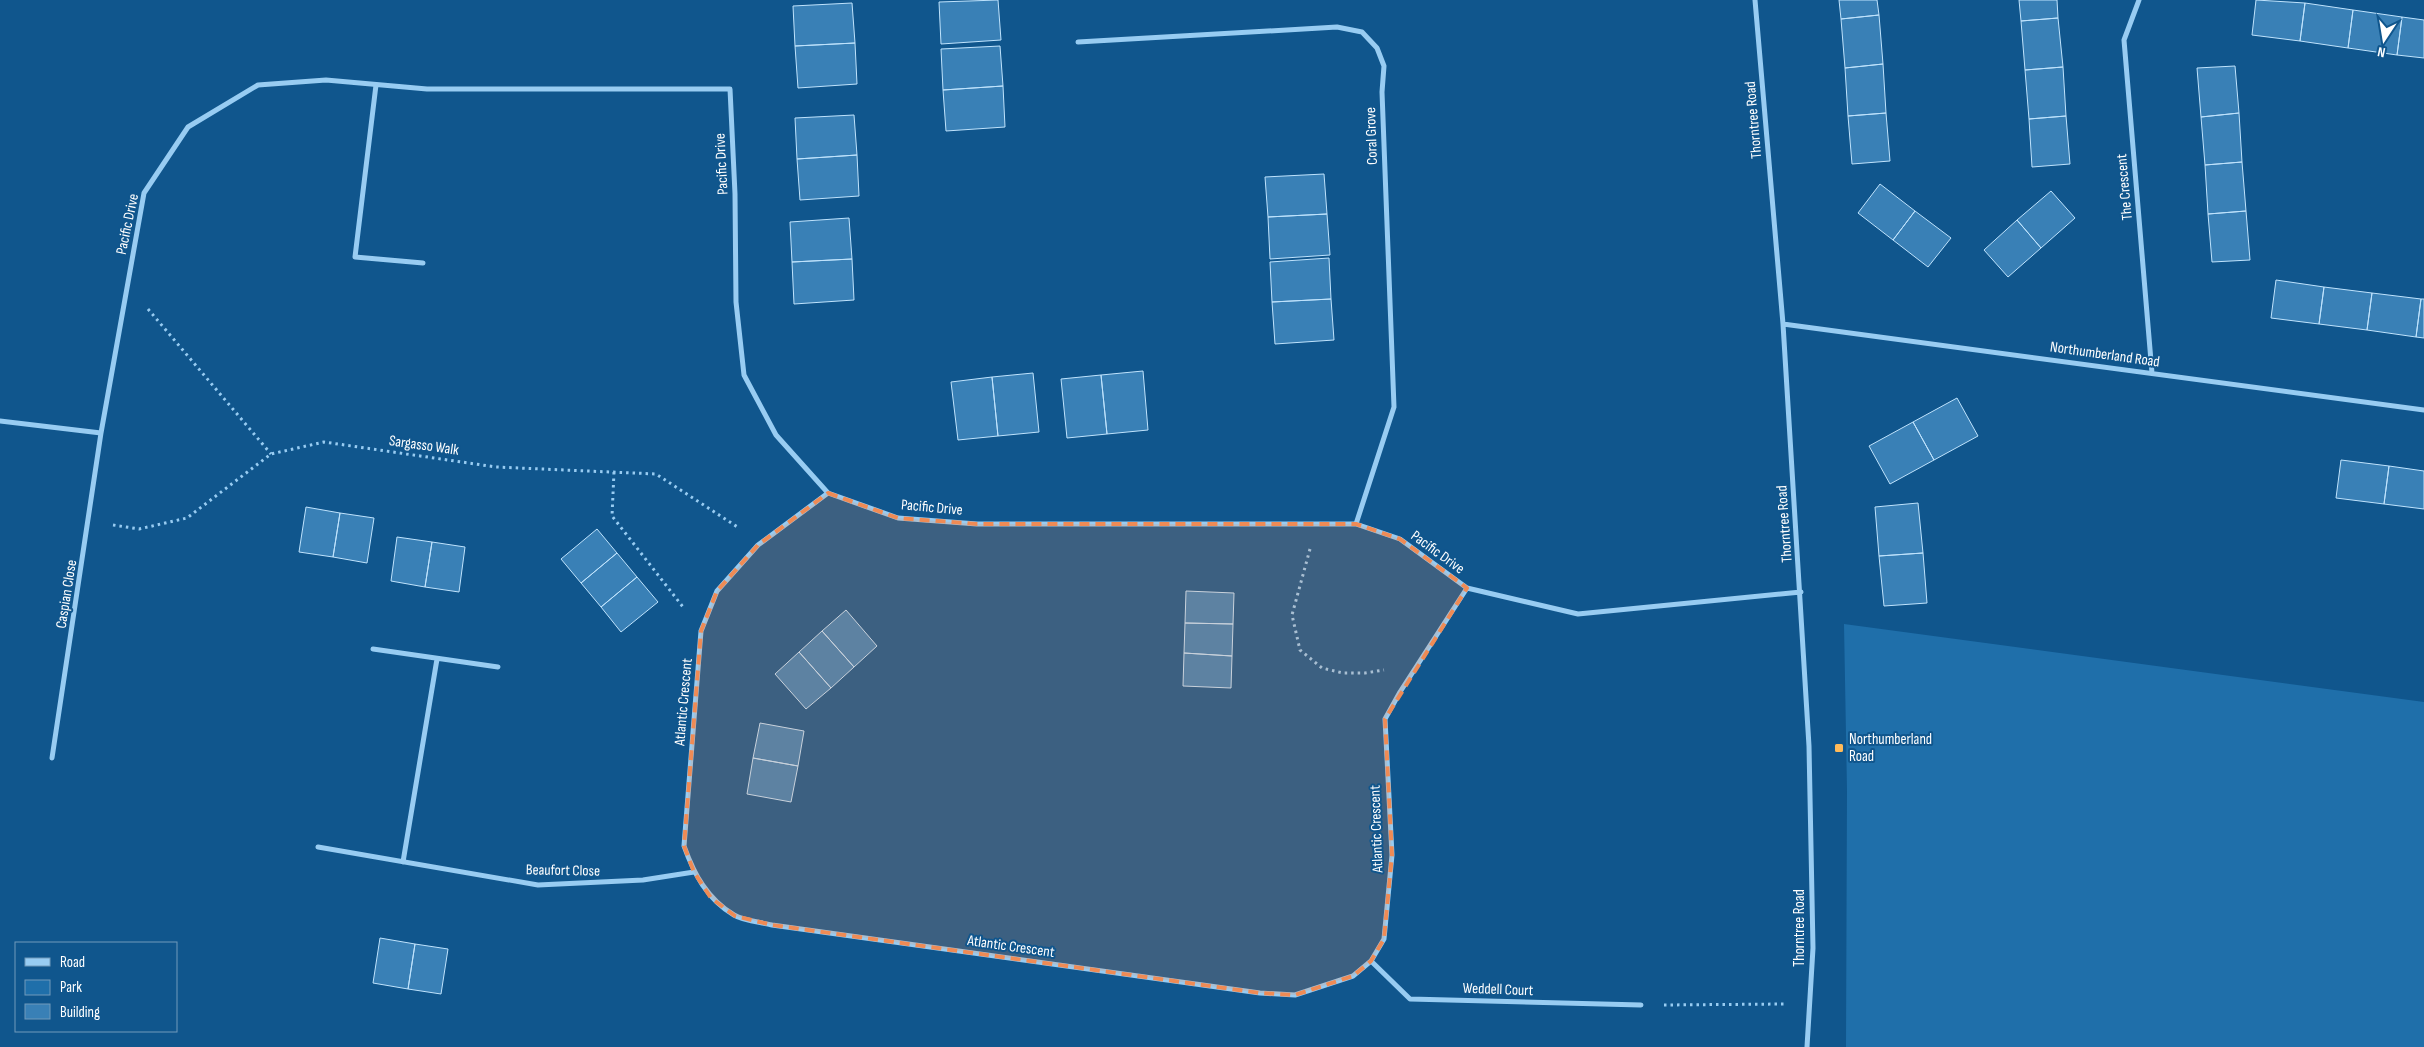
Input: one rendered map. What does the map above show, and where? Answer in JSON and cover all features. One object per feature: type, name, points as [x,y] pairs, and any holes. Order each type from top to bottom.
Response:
[{"type":"street","name":"Thorntree Road","points":[[1755,0],[1783,324],[1809,746],[1813,948],[1806,1047]]},
{"type":"street","name":"The Crescent","points":[[2138,0],[2124,40],[2152,373]]},
{"type":"street","name":"Coral Grove","points":[[1078,42],[1337,27],[1362,32],[1377,48],[1384,66],[1382,92],[1394,407],[1356,524]]},
{"type":"street","name":"Pacific Drive","points":[[101,433],[144,193],[188,126],[258,85],[326,80],[427,90],[730,89],[735,194],[736,302],[744,375],[776,435],[828,493],[898,518],[977,524],[1316,526],[1356,524],[1400,539],[1467,588],[1578,614],[1801,592]]},
{"type":"street","points":[[376,85],[355,257],[422,263]]},
{"type":"street","name":"Northumberland Road","points":[[1783,324],[2424,410]]},
{"type":"street","points":[[0,421],[101,433]]},
{"type":"street","name":"Caspian Close","points":[[52,758],[90,522],[101,433]]},
{"type":"street","name":"Atlantic Crescent","points":[[828,493],[758,546],[717,591],[701,631],[684,846],[694,872],[711,898],[735,916],[772,925],[1260,993],[1296,995],[1353,976],[1371,961],[1384,939],[1392,855],[1386,719],[1467,588]]},
{"type":"street","points":[[373,650],[498,667]]},
{"type":"street","points":[[403,862],[437,659]]},
{"type":"street","name":"Beaufort Close","points":[[318,847],[538,885],[575,885],[643,880],[694,872]]},
{"type":"street","name":"Weddell Court","points":[[1371,961],[1410,999],[1641,1005]]},
{"type":"path","points":[[128,285],[271,454]]},
{"type":"path","name":"Sargasso Walk","points":[[90,522],[139,529],[187,518],[271,454],[324,442],[496,467],[656,474],[734,523],[758,546]]},
{"type":"path","points":[[614,472],[612,516],[701,631]]},
{"type":"path","points":[[1316,526],[1292,615],[1300,650],[1322,668],[1343,673],[1365,673],[1419,663]]},
{"type":"path","points":[[1641,1005],[1810,1004]]},
{"type":"highlighted area","points":[[828,493],[898,518],[977,524],[1356,524],[1400,539],[1467,588],[1385,719],[1392,855],[1384,939],[1371,961],[1353,976],[1295,995],[1260,993],[772,925],[735,916],[711,898],[694,872],[684,846],[701,631],[717,591],[758,545]]},
{"type":"green space","points":[[1844,624],[2424,702],[2424,1047],[1846,1047],[1847,790]]},
{"type":"building","points":[[998,0],[1001,40],[941,44],[939,2]]},
{"type":"building","points":[[1839,0],[1877,0],[1879,15],[1841,19]]},
{"type":"building","points":[[2019,0],[2057,0],[2058,18],[2021,21]]},
{"type":"building","points":[[2256,0],[2305,3],[2300,41],[2252,35]]},
{"type":"building","points":[[852,3],[855,43],[795,46],[793,6]]},
{"type":"building","points":[[2305,3],[2353,10],[2348,48],[2300,41]]},
{"type":"building","points":[[2353,10],[2402,17],[2397,55],[2348,48]]},
{"type":"building","points":[[1879,15],[1883,64],[1845,68],[1841,19]]},
{"type":"building","points":[[2402,17],[2424,20],[2424,58],[2397,55]]},
{"type":"building","points":[[2058,18],[2063,67],[2025,70],[2021,21]]},
{"type":"building","points":[[855,43],[857,84],[798,88],[795,46]]},
{"type":"building","points":[[1000,46],[1003,86],[943,90],[941,49]]},
{"type":"building","points":[[1883,64],[1886,113],[1848,116],[1845,68]]},
{"type":"building","points":[[2235,66],[2239,113],[2201,117],[2197,68]]},
{"type":"building","points":[[2063,67],[2066,116],[2029,119],[2025,70]]},
{"type":"building","points":[[1003,86],[1005,127],[946,131],[943,90]]},
{"type":"building","points":[[1886,113],[1890,161],[1852,164],[1848,116]]},
{"type":"building","points":[[2239,113],[2242,162],[2205,165],[2201,117]]},
{"type":"building","points":[[854,115],[857,155],[797,159],[795,118]]},
{"type":"building","points":[[2066,116],[2070,164],[2032,167],[2029,119]]},
{"type":"building","points":[[857,155],[859,196],[800,200],[797,159]]},
{"type":"building","points":[[2242,162],[2246,211],[2208,214],[2205,165]]},
{"type":"building","points":[[1324,174],[1327,214],[1268,217],[1265,177]]},
{"type":"building","points":[[1880,184],[1915,211],[1893,240],[1858,213]]},
{"type":"building","points":[[2051,191],[2075,218],[2041,248],[2017,220]]},
{"type":"building","points":[[1915,211],[1951,238],[1928,267],[1893,240]]},
{"type":"building","points":[[2246,211],[2250,260],[2212,262],[2208,214]]},
{"type":"building","points":[[1327,214],[1330,255],[1270,259],[1268,217]]},
{"type":"building","points":[[849,218],[852,259],[792,262],[790,222]]},
{"type":"building","points":[[2017,220],[2041,248],[2008,277],[1984,250]]},
{"type":"building","points":[[1329,258],[1331,299],[1272,302],[1270,262]]},
{"type":"building","points":[[852,259],[854,300],[794,304],[792,262]]},
{"type":"building","points":[[2276,280],[2324,287],[2319,324],[2271,318]]},
{"type":"building","points":[[2324,287],[2372,293],[2367,330],[2319,324]]},
{"type":"building","points":[[2372,293],[2421,299],[2416,337],[2367,330]]},
{"type":"building","points":[[1331,299],[1334,340],[1275,344],[1272,302]]},
{"type":"building","points":[[2421,299],[2424,299],[2424,338],[2416,337]]},
{"type":"building","points":[[1143,371],[1148,430],[1107,434],[1101,375]]},
{"type":"building","points":[[1033,373],[1039,432],[998,436],[992,377]]},
{"type":"building","points":[[1101,375],[1107,434],[1067,438],[1061,379]]},
{"type":"building","points":[[992,377],[998,436],[958,440],[951,382]]},
{"type":"building","points":[[1957,398],[1978,436],[1934,460],[1913,422]]},
{"type":"building","points":[[1913,422],[1934,460],[1890,484],[1869,446]]},
{"type":"building","points":[[2341,460],[2389,466],[2384,504],[2336,498]]},
{"type":"building","points":[[2389,466],[2424,471],[2424,509],[2384,504]]},
{"type":"building","points":[[1918,503],[1923,553],[1879,556],[1875,507]]},
{"type":"building","points":[[306,507],[340,513],[333,557],[299,552]]},
{"type":"building","points":[[340,513],[374,518],[367,563],[333,557]]},
{"type":"building","points":[[597,529],[617,553],[581,583],[561,559]]},
{"type":"building","points":[[397,537],[432,542],[425,587],[391,581]]},
{"type":"building","points":[[432,542],[465,547],[459,592],[425,587]]},
{"type":"building","points":[[617,553],[637,577],[601,607],[581,583]]},
{"type":"building","points":[[1923,553],[1927,603],[1884,606],[1879,556]]},
{"type":"building","points":[[637,577],[658,602],[621,632],[601,607]]},
{"type":"building","points":[[1186,591],[1234,593],[1233,624],[1185,623]]},
{"type":"building","points":[[846,610],[877,646],[854,667],[822,631]]},
{"type":"building","points":[[1185,623],[1233,624],[1232,656],[1184,653]]},
{"type":"building","points":[[822,631],[854,667],[831,688],[799,652]]},
{"type":"building","points":[[799,652],[831,688],[806,709],[775,674]]},
{"type":"building","points":[[1184,653],[1232,656],[1231,688],[1183,686]]},
{"type":"building","points":[[760,723],[804,731],[798,766],[753,758]]},
{"type":"building","points":[[753,758],[798,766],[791,802],[747,794]]},
{"type":"building","points":[[380,938],[415,944],[408,989],[373,983]]},
{"type":"building","points":[[415,944],[448,949],[441,994],[408,989]]},
{"type":"place","name":"Northumberland Road","points":[[1839,748]]}]
